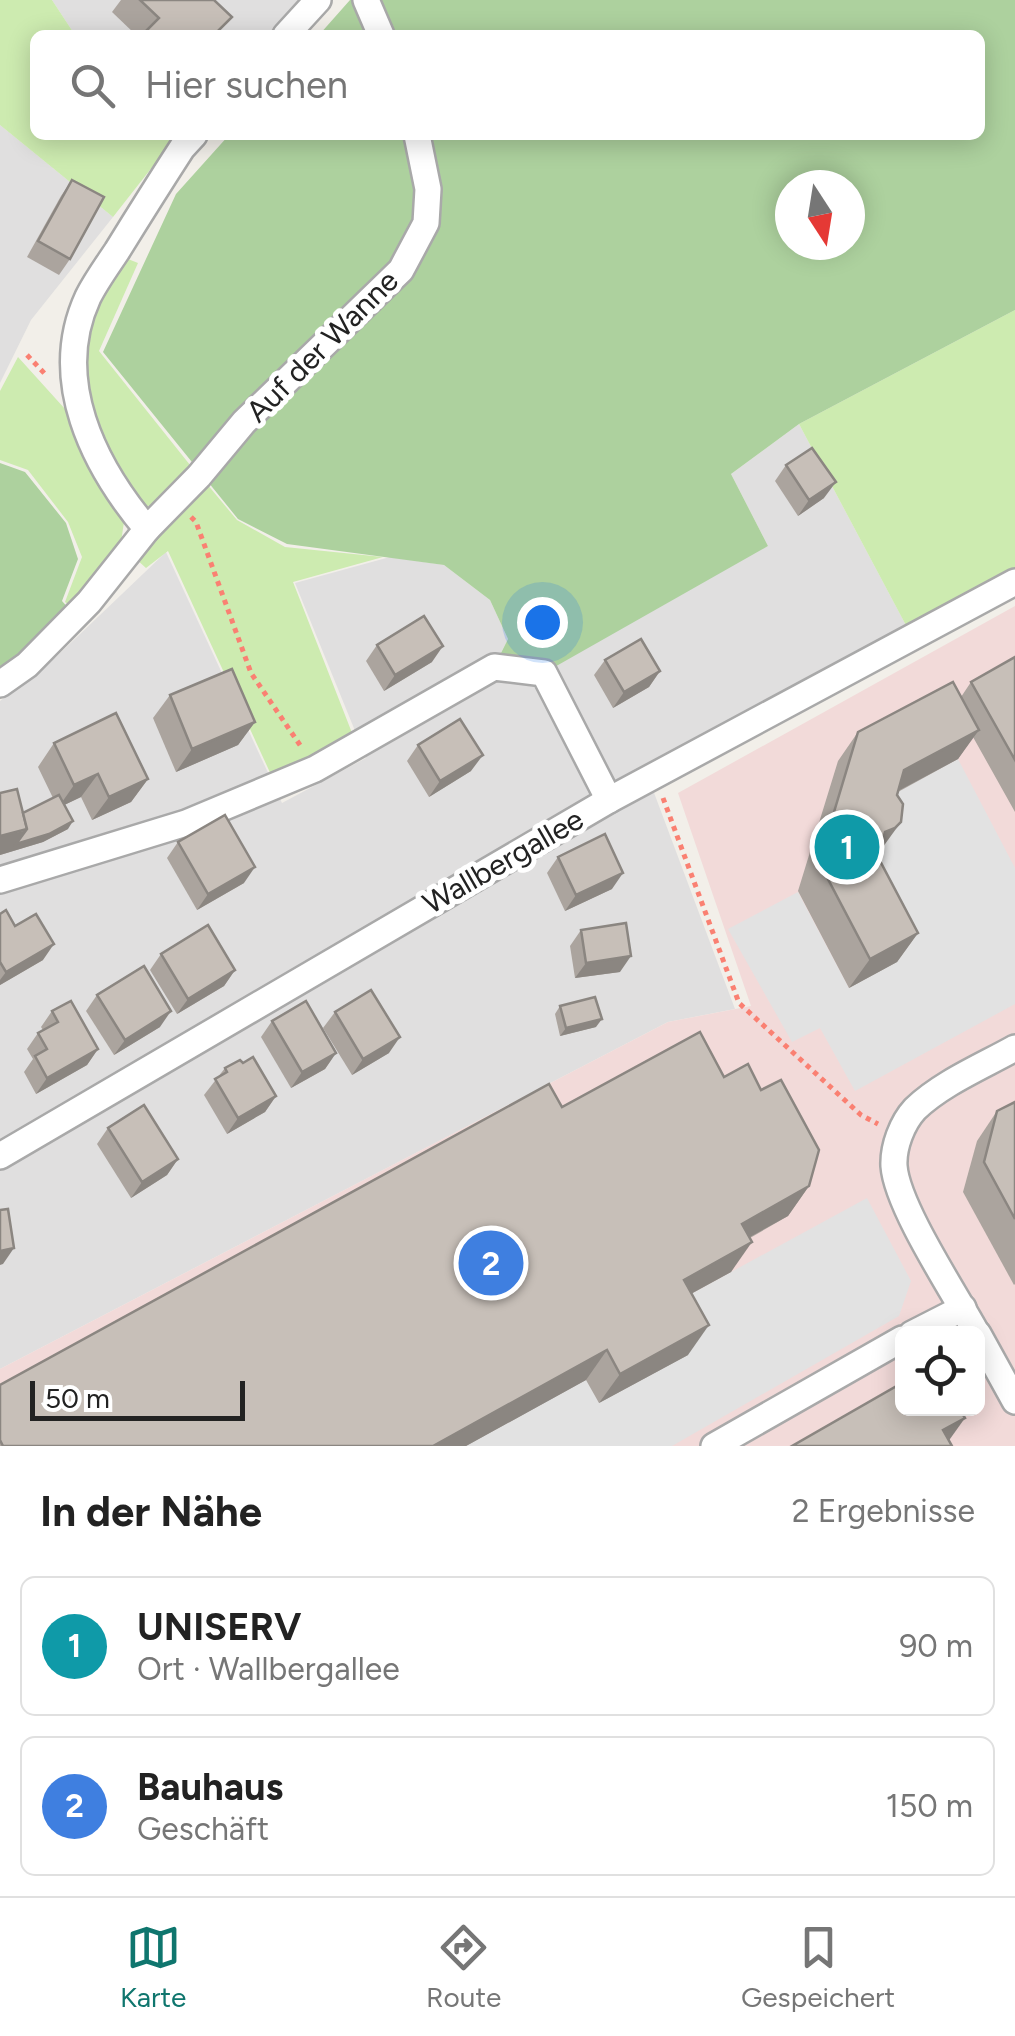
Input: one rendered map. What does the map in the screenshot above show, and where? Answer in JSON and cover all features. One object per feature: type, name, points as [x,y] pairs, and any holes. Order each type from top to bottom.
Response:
[{"type":"street","points":[[291,30],[318,0]]},
{"type":"street","points":[[366,0],[379,30]]},
{"type":"street","points":[[147,529],[123,501],[92,443],[76,402],[75,339],[88,297],[189,140]]},
{"type":"street","name":"Auf der Wanne","points":[[0,684],[27,664],[88,602],[147,529],[244,422],[401,270],[416,248],[428,208],[418,140]]},
{"type":"street","name":"Wallbergallee","points":[[0,1156],[608,800],[1015,582]]},
{"type":"street","points":[[0,880],[186,823],[316,769],[494,667],[544,673],[608,800]]},
{"type":"street","points":[[973,1326],[898,1188],[894,1164],[899,1134],[914,1110],[1015,1048]]},
{"type":"street","points":[[928,1326],[963,1308]]},
{"type":"street","points":[[714,1446],[895,1342]]},
{"type":"street","points":[[985,1347],[1015,1401]]},
{"type":"path","points":[[176,500],[196,522],[251,673],[316,769]]},
{"type":"path","points":[[654,775],[739,1003],[861,1115],[899,1134]]},
{"type":"shaded area","points":[[52,0],[304,0],[276,30],[72,30]]},
{"type":"shaded area","points":[[0,125],[113,217],[31,320],[0,383]]},
{"type":"shaded area","points":[[799,424],[909,631],[647,774],[735,1009],[668,1022],[0,1369],[0,701],[56,657],[166,552],[282,803],[366,758],[295,583],[390,557],[444,565],[490,600],[508,639],[494,666],[768,546],[731,474]]},
{"type":"shaded area","points":[[1015,606],[1015,1446],[0,1446],[0,1369],[668,1022],[751,1006],[678,793]]},
{"type":"shaded area","points":[[958,759],[1015,868],[1015,1004],[855,1091],[820,1028],[792,1042],[728,929],[798,892],[849,988],[857,887],[883,799]]},
{"type":"shaded area","points":[[867,1198],[911,1281],[899,1316],[672,1446],[466,1446],[663,1309]]},
{"type":"green space","points":[[0,0],[52,0],[72,30],[30,30],[30,140],[173,140],[113,217],[0,125]]},
{"type":"green space","points":[[350,0],[1015,0],[1015,310],[799,424],[731,474],[768,546],[544,673],[494,667],[508,639],[490,600],[444,565],[287,544],[238,519],[103,352],[176,194],[225,140],[985,140],[985,30],[323,30]]},
{"type":"green space","points":[[123,257],[138,263],[99,351],[194,470],[158,504],[137,508],[92,427],[85,334],[97,298]]},
{"type":"green space","points":[[1015,310],[1015,574],[909,631],[799,424]]},
{"type":"green space","points":[[18,357],[65,409],[124,522],[121,542],[73,608],[65,602],[82,557],[68,522],[28,470],[0,460],[0,391]]},
{"type":"green space","points":[[0,463],[25,472],[66,523],[78,559],[62,601],[71,611],[0,673]]},
{"type":"green space","points":[[207,484],[237,520],[285,547],[383,557],[293,582],[354,738],[273,779],[168,551],[146,568],[136,559]]},
{"type":"building","points":[[140,0],[214,0],[232,17],[219,30],[147,30],[159,18]]},
{"type":"building","points":[[72,180],[104,197],[70,259],[38,241]]},
{"type":"building","points":[[812,448],[836,482],[809,500],[786,465]]},
{"type":"building","points":[[424,616],[443,646],[395,675],[377,645]]},
{"type":"building","points":[[641,639],[660,671],[624,692],[605,660]]},
{"type":"building","points":[[1015,657],[1015,760],[971,682]]},
{"type":"building","points":[[232,669],[255,722],[192,749],[170,695]]},
{"type":"building","points":[[953,682],[979,730],[904,770],[897,795],[903,804],[901,822],[885,832],[878,857],[918,933],[870,959],[819,862],[858,732]]},
{"type":"building","points":[[116,713],[148,779],[109,797],[98,774],[74,785],[54,743]]},
{"type":"building","points":[[460,719],[483,755],[440,781],[418,745]]},
{"type":"building","points":[[17,789],[27,829],[0,836],[0,793]]},
{"type":"building","points":[[59,795],[73,821],[49,834],[16,844],[27,829],[23,813]]},
{"type":"building","points":[[225,815],[255,867],[208,894],[178,842]]},
{"type":"building","points":[[605,834],[623,873],[576,895],[558,857]]},
{"type":"building","points":[[6,910],[15,926],[36,914],[54,944],[6,972],[0,962],[0,914]]},
{"type":"building","points":[[626,923],[631,956],[586,963],[581,930]]},
{"type":"building","points":[[208,925],[235,970],[188,999],[161,954]]},
{"type":"building","points":[[144,966],[171,1011],[125,1040],[97,995]]},
{"type":"building","points":[[371,990],[400,1037],[363,1059],[335,1012]]},
{"type":"building","points":[[595,997],[602,1019],[566,1028],[560,1006]]},
{"type":"building","points":[[71,1001],[98,1049],[47,1078],[35,1056],[47,1049],[38,1033],[58,1022],[52,1011]]},
{"type":"building","points":[[306,1001],[336,1053],[302,1072],[272,1021]]},
{"type":"building","points":[[700,1032],[724,1077],[748,1064],[761,1090],[781,1080],[819,1150],[809,1186],[742,1224],[752,1242],[684,1280],[709,1325],[620,1374],[607,1350],[433,1446],[3,1446],[0,1385],[549,1084],[562,1107]]},
{"type":"building","points":[[253,1057],[276,1096],[238,1118],[215,1079],[227,1072],[225,1068]]},
{"type":"building","points":[[1015,1102],[1015,1219],[984,1162],[997,1111]]},
{"type":"building","points":[[144,1105],[178,1159],[142,1182],[108,1128]]},
{"type":"building","points":[[8,1209],[14,1248],[0,1251],[0,1210]]},
{"type":"building","points":[[895,1387],[895,1416],[965,1418],[943,1430],[952,1446],[792,1446]]},
{"type":"place","name":"UNISERV","points":[[847,847]]},
{"type":"place","name":"Bauhaus","points":[[491,1263]]}]
